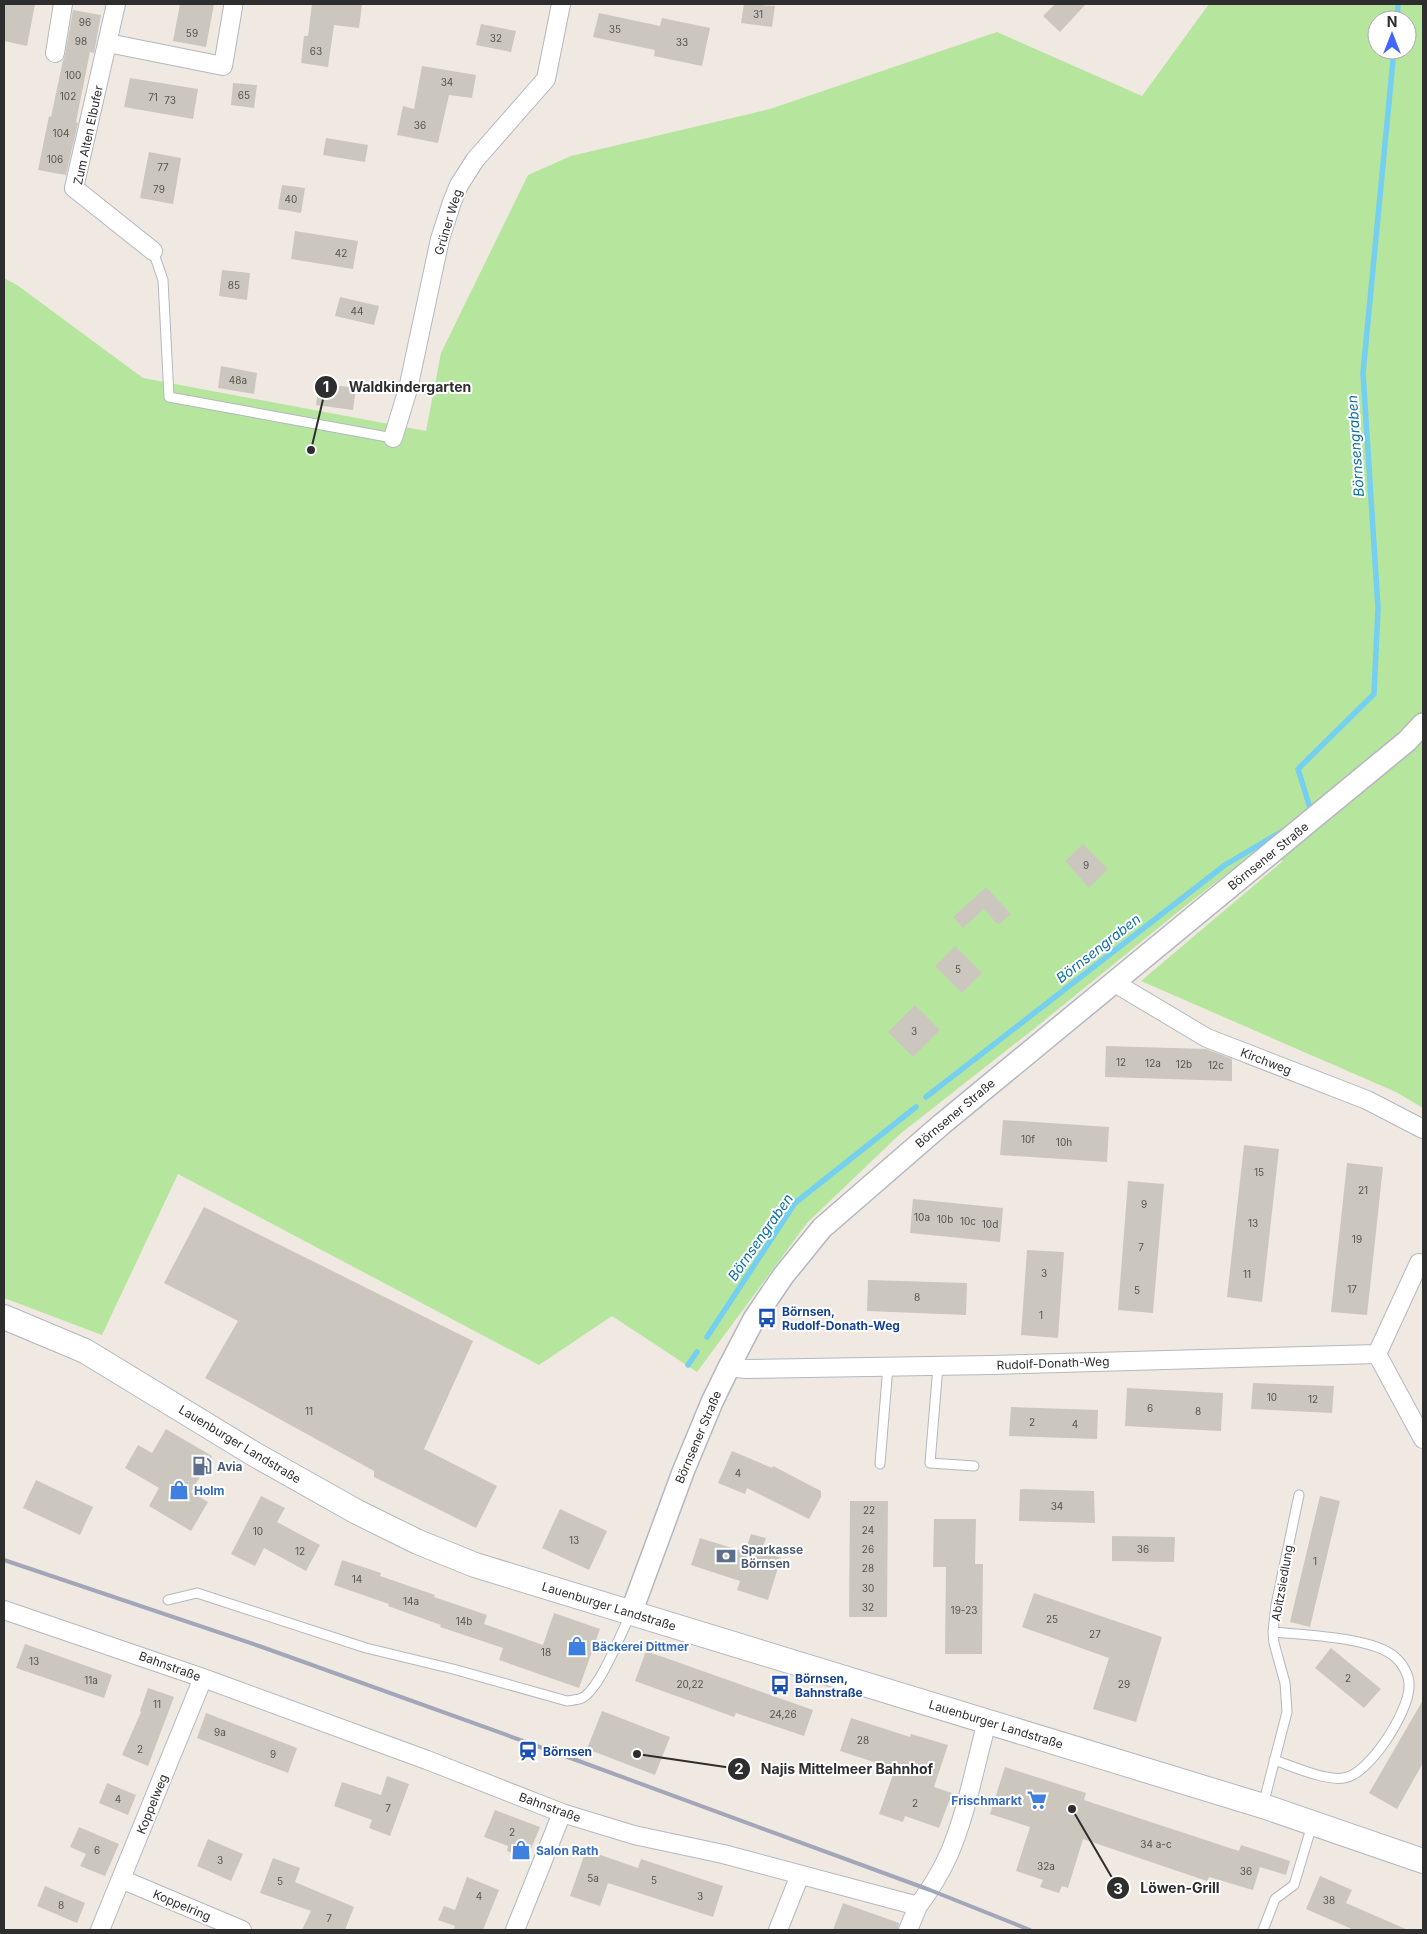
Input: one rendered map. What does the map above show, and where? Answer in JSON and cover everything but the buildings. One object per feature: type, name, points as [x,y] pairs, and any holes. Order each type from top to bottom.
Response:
[{"type":"main road","name":"Lauenburger Landstraße","points":[[4,1318],[85,1351],[262,1458],[357,1512],[418,1542],[475,1565],[1263,1806],[1423,1861]]},
{"type":"street","points":[[54,53],[63,4]]},
{"type":"street","name":"Zum Alten Elbufer","points":[[116,4],[74,188],[153,252]]},
{"type":"street","name":"Grüner Weg","points":[[393,438],[408,389],[440,239],[452,202],[459,185],[475,160],[546,79],[561,4]]},
{"type":"street","points":[[108,43],[223,66],[233,7]]},
{"type":"street","name":"Börnsener Straße","points":[[631,1613],[682,1472],[729,1367],[759,1312],[784,1276],[822,1228],[885,1172],[1113,982],[1407,741],[1423,724]]},
{"type":"street","name":"Kirchweg","points":[[1113,982],[1206,1038],[1367,1100],[1423,1129]]},
{"type":"street","points":[[1419,1263],[1377,1354],[1423,1439]]},
{"type":"street","name":"Rudolf-Donath-Weg","points":[[729,1367],[746,1369],[938,1366],[1377,1354]]},
{"type":"street","name":"Bahnstraße","points":[[4,1610],[203,1678],[562,1813],[634,1835],[722,1854],[918,1906]]},
{"type":"street","name":"Koppelweg","points":[[100,1930],[203,1678]]},
{"type":"street","points":[[908,1930],[918,1906],[935,1881],[949,1854],[960,1823],[987,1722]]},
{"type":"street","points":[[515,1930],[562,1813]]},
{"type":"street","points":[[778,1930],[800,1876]]},
{"type":"street","name":"Koppelring","points":[[122,1879],[242,1930]]},
{"type":"lane","points":[[153,252],[163,280],[169,397],[393,438]]},
{"type":"lane","points":[[880,1464],[888,1366]]},
{"type":"lane","points":[[938,1366],[930,1463],[974,1466]]},
{"type":"lane","name":"Abitzsiedlung","points":[[1263,1806],[1287,1712],[1287,1697],[1274,1642],[1274,1632],[1276,1605],[1298,1495]]},
{"type":"lane","points":[[168,1600],[197,1593],[366,1648],[453,1669],[567,1701],[582,1698],[592,1690],[631,1613]]},
{"type":"lane","points":[[1274,1632],[1356,1641],[1375,1645],[1394,1656],[1405,1669],[1410,1686],[1407,1703],[1400,1718],[1371,1761],[1358,1773],[1343,1779],[1321,1776],[1274,1760]]},
{"type":"lane","points":[[1263,1930],[1275,1899],[1294,1886],[1313,1822]]},
{"type":"green space","points":[[1209,4],[1423,4],[1423,1108],[1396,1092],[1141,981],[1283,861],[1262,847],[900,1134],[807,1223],[697,1372],[612,1316],[539,1365],[178,1174],[102,1335],[4,1298],[4,278],[17,285],[143,378],[426,431],[441,353],[528,175],[571,156],[770,109],[997,32],[1142,96]]},
{"type":"waterway","name":"Börnsengraben","points":[[1398,4],[1398,10]]},
{"type":"waterway","name":"Börnsengraben","points":[[1310,808],[1298,769],[1374,694],[1378,608],[1363,373],[1393,60]]},
{"type":"waterway","name":"Börnsengraben","points":[[926,1097],[1225,865],[1281,832]]},
{"type":"waterway","name":"Börnsengraben","points":[[707,1337],[795,1203],[916,1107]]},
{"type":"waterway","name":"Börnsengraben","points":[[688,1365],[697,1352]]},
{"type":"railway","points":[[4,1560],[262,1647],[576,1760],[930,1890],[1030,1930]]},
{"type":"place","name":"Waldkindergarten","points":[[311,450]]},
{"type":"place","name":"Börnsen, Rudolf-Donath-Weg","points":[[767,1318]]},
{"type":"place","name":"Avia","points":[[202,1466]]},
{"type":"place","name":"Holm","points":[[179,1490]]},
{"type":"place","name":"Sparkasse Börnsen","points":[[726,1556]]},
{"type":"place","name":"Bäckerei Dittmer","points":[[577,1646]]},
{"type":"place","name":"Börnsen, Bahnstraße","points":[[780,1685]]},
{"type":"place","name":"Börnsen","points":[[528,1751]]},
{"type":"place","name":"Najis Mittelmeer Bahnhof","points":[[637,1754]]},
{"type":"place","name":"Frischmarkt","points":[[1037,1800]]},
{"type":"place","name":"Löwen-Grill","points":[[1072,1809]]},
{"type":"place","name":"Salon Rath","points":[[521,1850]]}]
